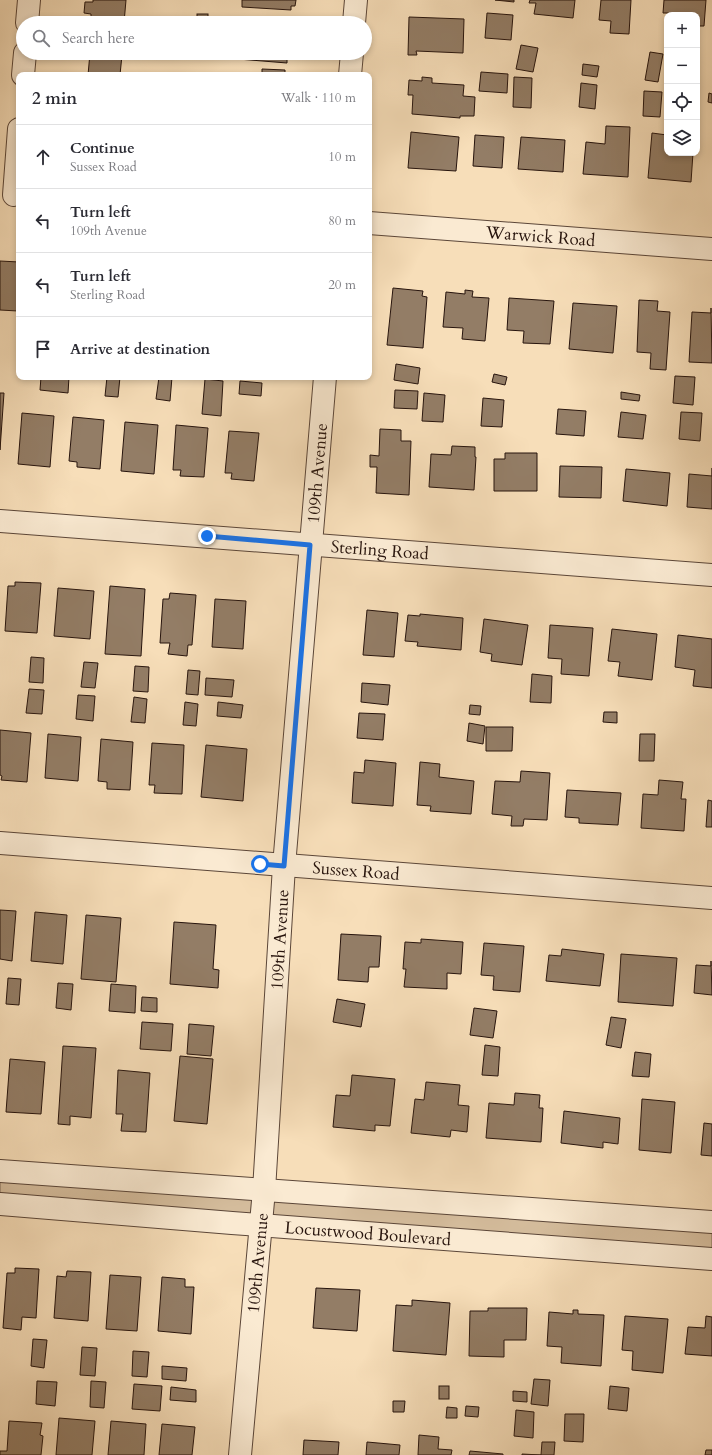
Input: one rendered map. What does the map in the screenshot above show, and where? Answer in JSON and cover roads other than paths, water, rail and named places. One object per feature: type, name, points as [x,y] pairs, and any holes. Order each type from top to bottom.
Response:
[{"type":"street","points":[[28,16],[29,0]]},
{"type":"street","points":[[355,16],[356,0]]},
{"type":"street","points":[[23,72],[24,60]]},
{"type":"street","points":[[350,72],[351,60]]},
{"type":"street","points":[[11,195],[16,154]]},
{"type":"street","name":"Warwick Road","points":[[372,223],[712,249]]},
{"type":"street","name":"109th Avenue","points":[[240,1455],[264,1190],[284,866],[324,380]]},
{"type":"street","name":"Sterling Road","points":[[0,520],[712,575]]},
{"type":"street","name":"Sussex Road","points":[[0,843],[712,898]]},
{"type":"street","name":"Locustwood Boulevard","points":[[0,1171],[712,1222]]},
{"type":"street","name":"Locustwood Boulevard","points":[[0,1204],[260,1225],[712,1258]]}]
